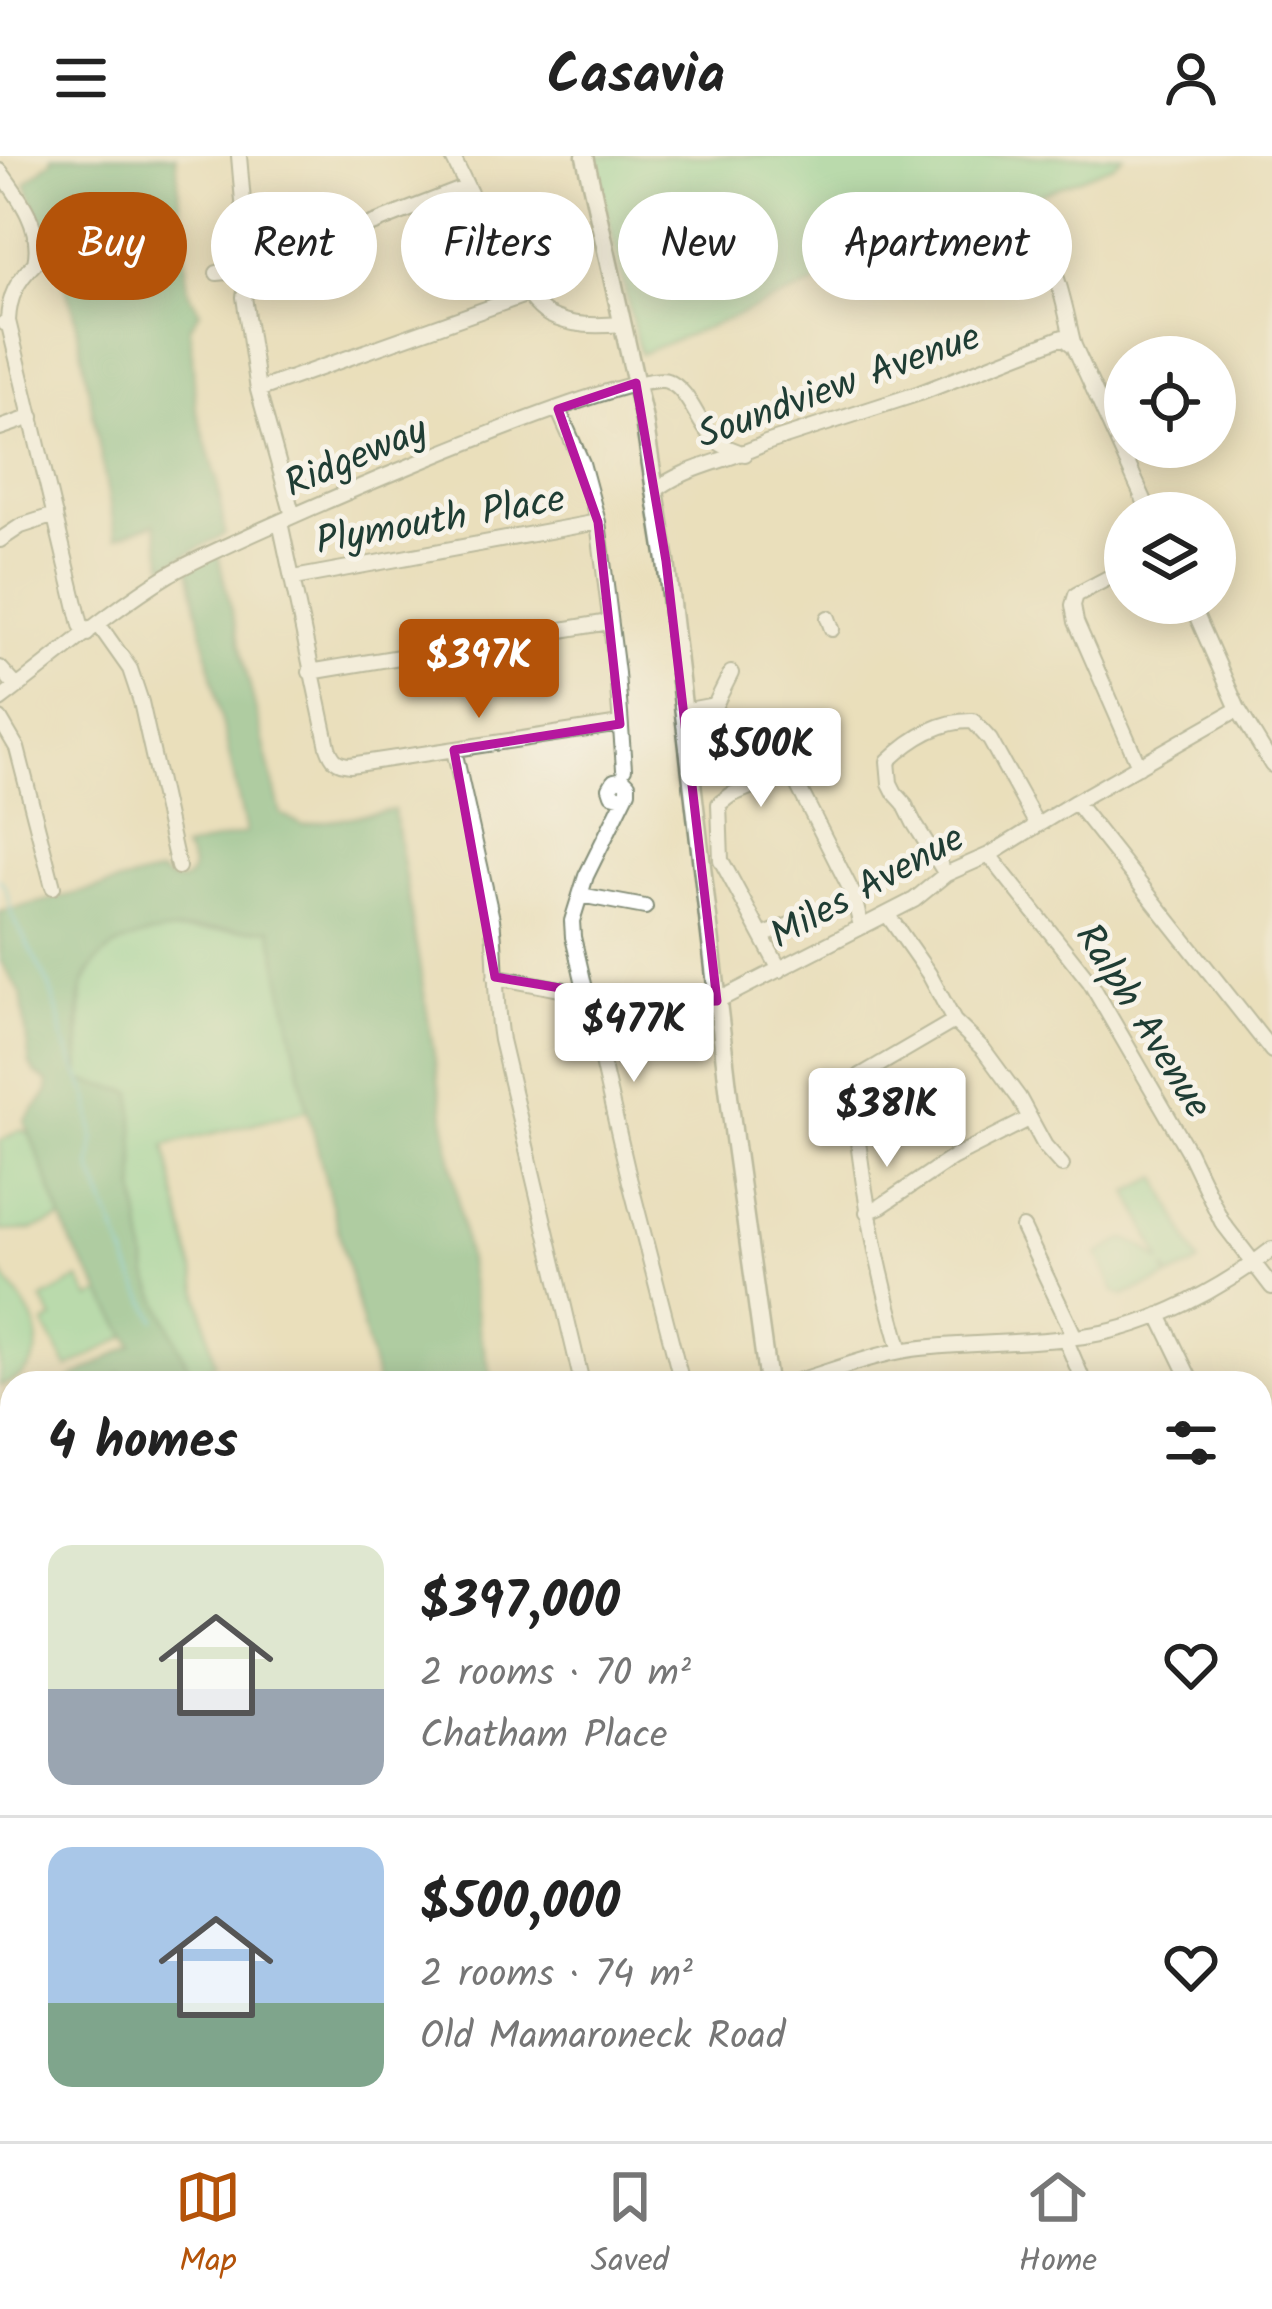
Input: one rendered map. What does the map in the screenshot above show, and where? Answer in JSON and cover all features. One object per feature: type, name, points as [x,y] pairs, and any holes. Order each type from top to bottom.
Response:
[{"type":"main road","points":[[585,156],[655,491],[766,1371]]},
{"type":"street","points":[[239,156],[242,192]]},
{"type":"street","points":[[452,156],[470,192]]},
{"type":"street","points":[[0,171],[17,194],[38,241],[35,263],[9,298],[4,323],[32,417],[81,625],[93,630],[130,669],[178,867]]},
{"type":"street","points":[[377,221],[467,187]]},
{"type":"street","points":[[244,300],[258,390],[287,519],[310,672],[334,760],[350,765],[620,724]]},
{"type":"street","points":[[258,390],[513,300]]},
{"type":"street","points":[[532,300],[546,314],[566,322],[622,324]]},
{"type":"street","points":[[1061,300],[1074,346],[1140,492]]},
{"type":"street","name":"Soundview Avenue","points":[[655,491],[667,481],[766,443],[920,393],[1063,337],[1074,346]]},
{"type":"street","points":[[636,383],[670,382],[711,436],[745,454]]},
{"type":"street","name":"Ridgeway","points":[[0,700],[166,577],[373,480],[636,383]]},
{"type":"street","points":[[558,410],[583,463],[598,523],[624,769]]},
{"type":"street","points":[[0,428],[32,417]]},
{"type":"street","points":[[0,540],[21,526],[55,515]]},
{"type":"street","name":"Plymouth Place","points":[[294,578],[598,523]]},
{"type":"street","points":[[1104,580],[1076,595],[1072,605],[1139,766]]},
{"type":"street","points":[[310,672],[609,622]]},
{"type":"street","points":[[1200,624],[1238,709],[1272,765]]},
{"type":"street","points":[[0,668],[17,687]]},
{"type":"street","points":[[683,711],[715,705],[731,674]]},
{"type":"street","name":"Miles Avenue","points":[[495,977],[668,1004],[717,1001],[914,900],[946,874],[989,855],[1238,709]]},
{"type":"street","points":[[0,719],[17,748],[53,887]]},
{"type":"street","points":[[687,748],[757,719],[790,770],[853,894],[861,926]]},
{"type":"street","points":[[946,874],[890,783],[888,761],[924,734],[954,721],[973,721],[989,740],[1037,825]]},
{"type":"street","points":[[454,750],[492,919],[501,1040],[579,1371]]},
{"type":"street","points":[[780,970],[721,860],[719,804],[790,770]]},
{"type":"street","points":[[623,797],[580,896],[572,921],[573,937],[679,1371]]},
{"type":"street","points":[[1075,802],[1272,1051]]},
{"type":"street","name":"Ralph Avenue","points":[[989,855],[1090,982],[1188,1151],[1222,1222],[1272,1287]]},
{"type":"street","points":[[763,936],[795,921],[818,917],[853,894]]},
{"type":"street","points":[[580,896],[645,907]]},
{"type":"street","points":[[887,914],[929,974],[954,1022],[983,1049],[1062,1165]]},
{"type":"street","points":[[901,1351],[875,1259],[857,1134],[855,1084],[860,1076],[954,1022]]},
{"type":"street","points":[[867,1212],[952,1158],[1029,1119]]},
{"type":"street","points":[[1023,1228],[1080,1371]]},
{"type":"street","points":[[832,1371],[901,1351],[1124,1328],[1159,1315],[1272,1250]]},
{"type":"street","points":[[1159,1315],[1186,1371]]},
{"type":"highlighted area","points":[[636,383],[666,561],[717,1001],[649,1003],[495,977],[454,750],[620,724],[598,522],[558,409]]},
{"type":"green space","points":[[176,156],[179,192],[36,192],[36,210],[26,183],[53,159]]},
{"type":"green space","points":[[594,156],[1123,156],[1113,165],[1045,192],[802,192],[802,289],[778,299],[778,192],[618,192],[618,259]]},
{"type":"green space","points":[[187,280],[200,312],[190,327],[196,408],[217,479],[225,534],[165,566],[155,523],[116,538],[70,300],[187,300]]},
{"type":"green space","points":[[627,300],[775,300],[640,354]]},
{"type":"green space","points":[[217,551],[281,814],[303,825],[394,810],[480,1334],[491,1371],[374,1371],[308,1111],[271,929],[193,929],[138,937],[115,947],[96,963],[83,985],[78,1031],[79,1080],[133,1092],[136,1190],[148,1276],[190,1371],[85,1371],[133,1345],[72,1245],[25,1121],[48,1092],[48,1082],[30,1065],[21,994],[0,960],[0,912],[160,873],[183,880],[192,866],[183,849],[246,833],[188,565]]},
{"type":"green space","points":[[272,929],[308,1110],[165,1145],[215,1363],[201,1371],[190,1371],[148,1276],[136,1190],[79,1080],[82,987],[98,959],[121,943],[152,932]]},
{"type":"green space","points":[[20,1130],[34,1135],[71,1216],[32,1230],[0,1231],[0,1141]]},
{"type":"green space","points":[[1158,1177],[1199,1263],[1170,1277],[1165,1268],[1167,1278],[1123,1296],[1115,1292],[1098,1254],[1126,1239],[1162,1262],[1129,1192]]},
{"type":"green space","points":[[0,1271],[31,1315],[38,1339],[37,1352],[26,1371],[0,1371]]},
{"type":"green space","points":[[79,1279],[90,1299],[103,1292],[127,1336],[68,1368],[44,1325],[53,1319],[42,1299]]},
{"type":"waterway","points":[[0,879],[12,915],[49,985],[62,1037],[89,1099],[94,1137],[91,1168],[135,1281],[156,1320]]}]
